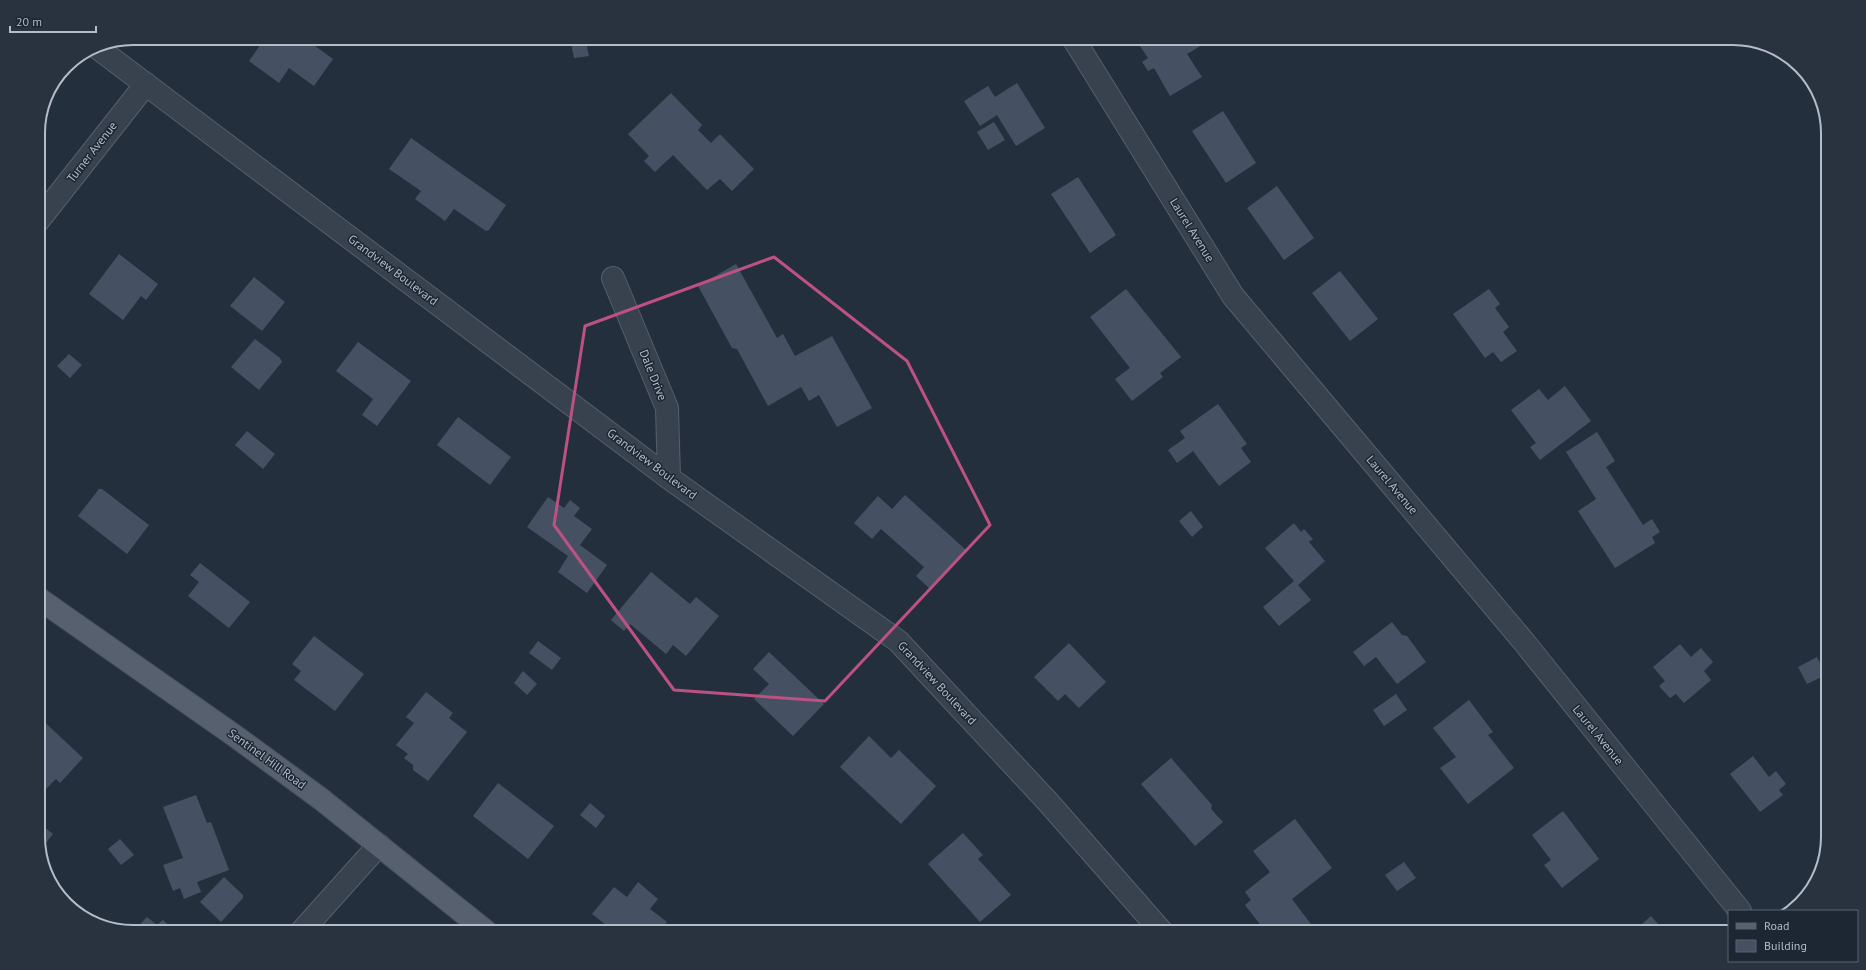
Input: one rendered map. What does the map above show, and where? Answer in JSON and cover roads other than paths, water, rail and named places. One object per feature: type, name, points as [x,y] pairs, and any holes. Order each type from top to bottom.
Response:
[{"type":"main road","name":"Sentinel Hill Road","points":[[45,603],[235,736],[379,845],[478,925]]},
{"type":"street","name":"Laurel Avenue","points":[[1077,45],[1233,296],[1524,642],[1739,910]]},
{"type":"street","name":"Grandview Boulevard","points":[[102,51],[669,478],[898,641],[1048,802],[1156,925]]},
{"type":"street","name":"Turner Avenue","points":[[45,212],[146,84]]},
{"type":"street","name":"Dale Drive","points":[[613,278],[667,408],[669,478]]},
{"type":"street","points":[[308,925],[379,845]]}]
